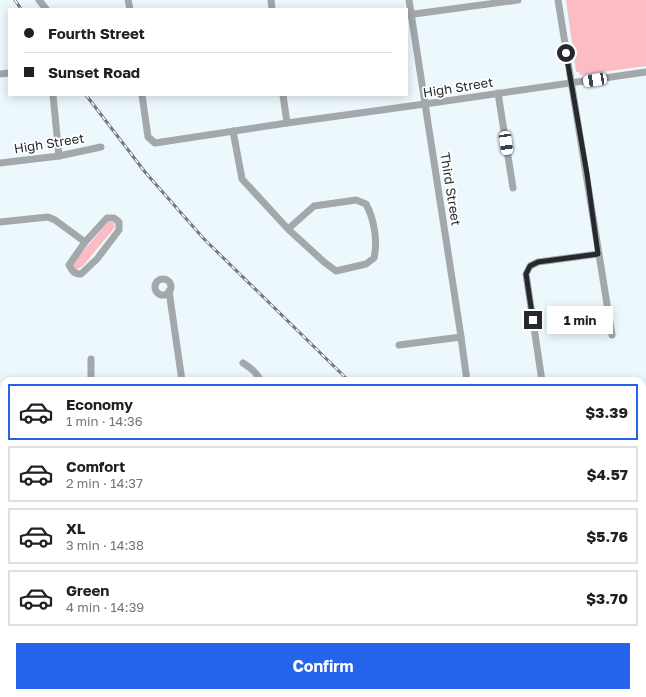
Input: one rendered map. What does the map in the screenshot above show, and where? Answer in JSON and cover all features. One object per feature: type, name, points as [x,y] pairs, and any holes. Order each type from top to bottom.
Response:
[{"type":"street","points":[[39,0],[45,8]]},
{"type":"street","name":"Third Street","points":[[409,0],[409,15],[425,104],[462,337],[467,377]]},
{"type":"street","points":[[409,15],[518,0]]},
{"type":"street","points":[[558,0],[612,335]]},
{"type":"street","name":"High Street","points":[[142,96],[148,137],[155,143],[646,72]]},
{"type":"street","points":[[498,93],[512,188]]},
{"type":"street","points":[[53,96],[59,156]]},
{"type":"street","points":[[283,96],[287,123]]},
{"type":"street","points":[[233,131],[242,179],[288,229],[324,262],[336,271],[366,264],[374,258],[376,248],[371,213],[366,204],[356,200],[314,206],[288,229]]},
{"type":"street","name":"High Street","points":[[0,163],[59,156],[102,147]]},
{"type":"street","points":[[0,222],[48,217],[55,220],[85,242]]},
{"type":"street","points":[[107,218],[114,218],[119,222],[119,230],[98,259],[81,274],[76,274],[72,271],[69,265],[85,242],[107,218]]},
{"type":"street","points":[[541,377],[526,274],[530,266],[538,262],[598,254]]},
{"type":"street","points":[[170,291],[181,377]]},
{"type":"street","points":[[399,345],[462,337]]},
{"type":"street","points":[[91,359],[91,377]]},
{"type":"street","points":[[243,363],[252,368],[259,377]]},
{"type":"shaded area","points":[[566,0],[646,0],[646,66],[580,75],[579,72],[576,72]]},
{"type":"shaded area","points":[[108,222],[114,223],[115,227],[83,266],[76,270],[73,267],[73,263]]},
{"type":"railway","points":[[15,0],[20,8]]},
{"type":"railway","points":[[87,96],[145,172],[204,239],[345,377]]},
{"type":"route","points":[[533,320],[526,274],[530,266],[538,262],[598,254],[587,174],[566,53]]}]
